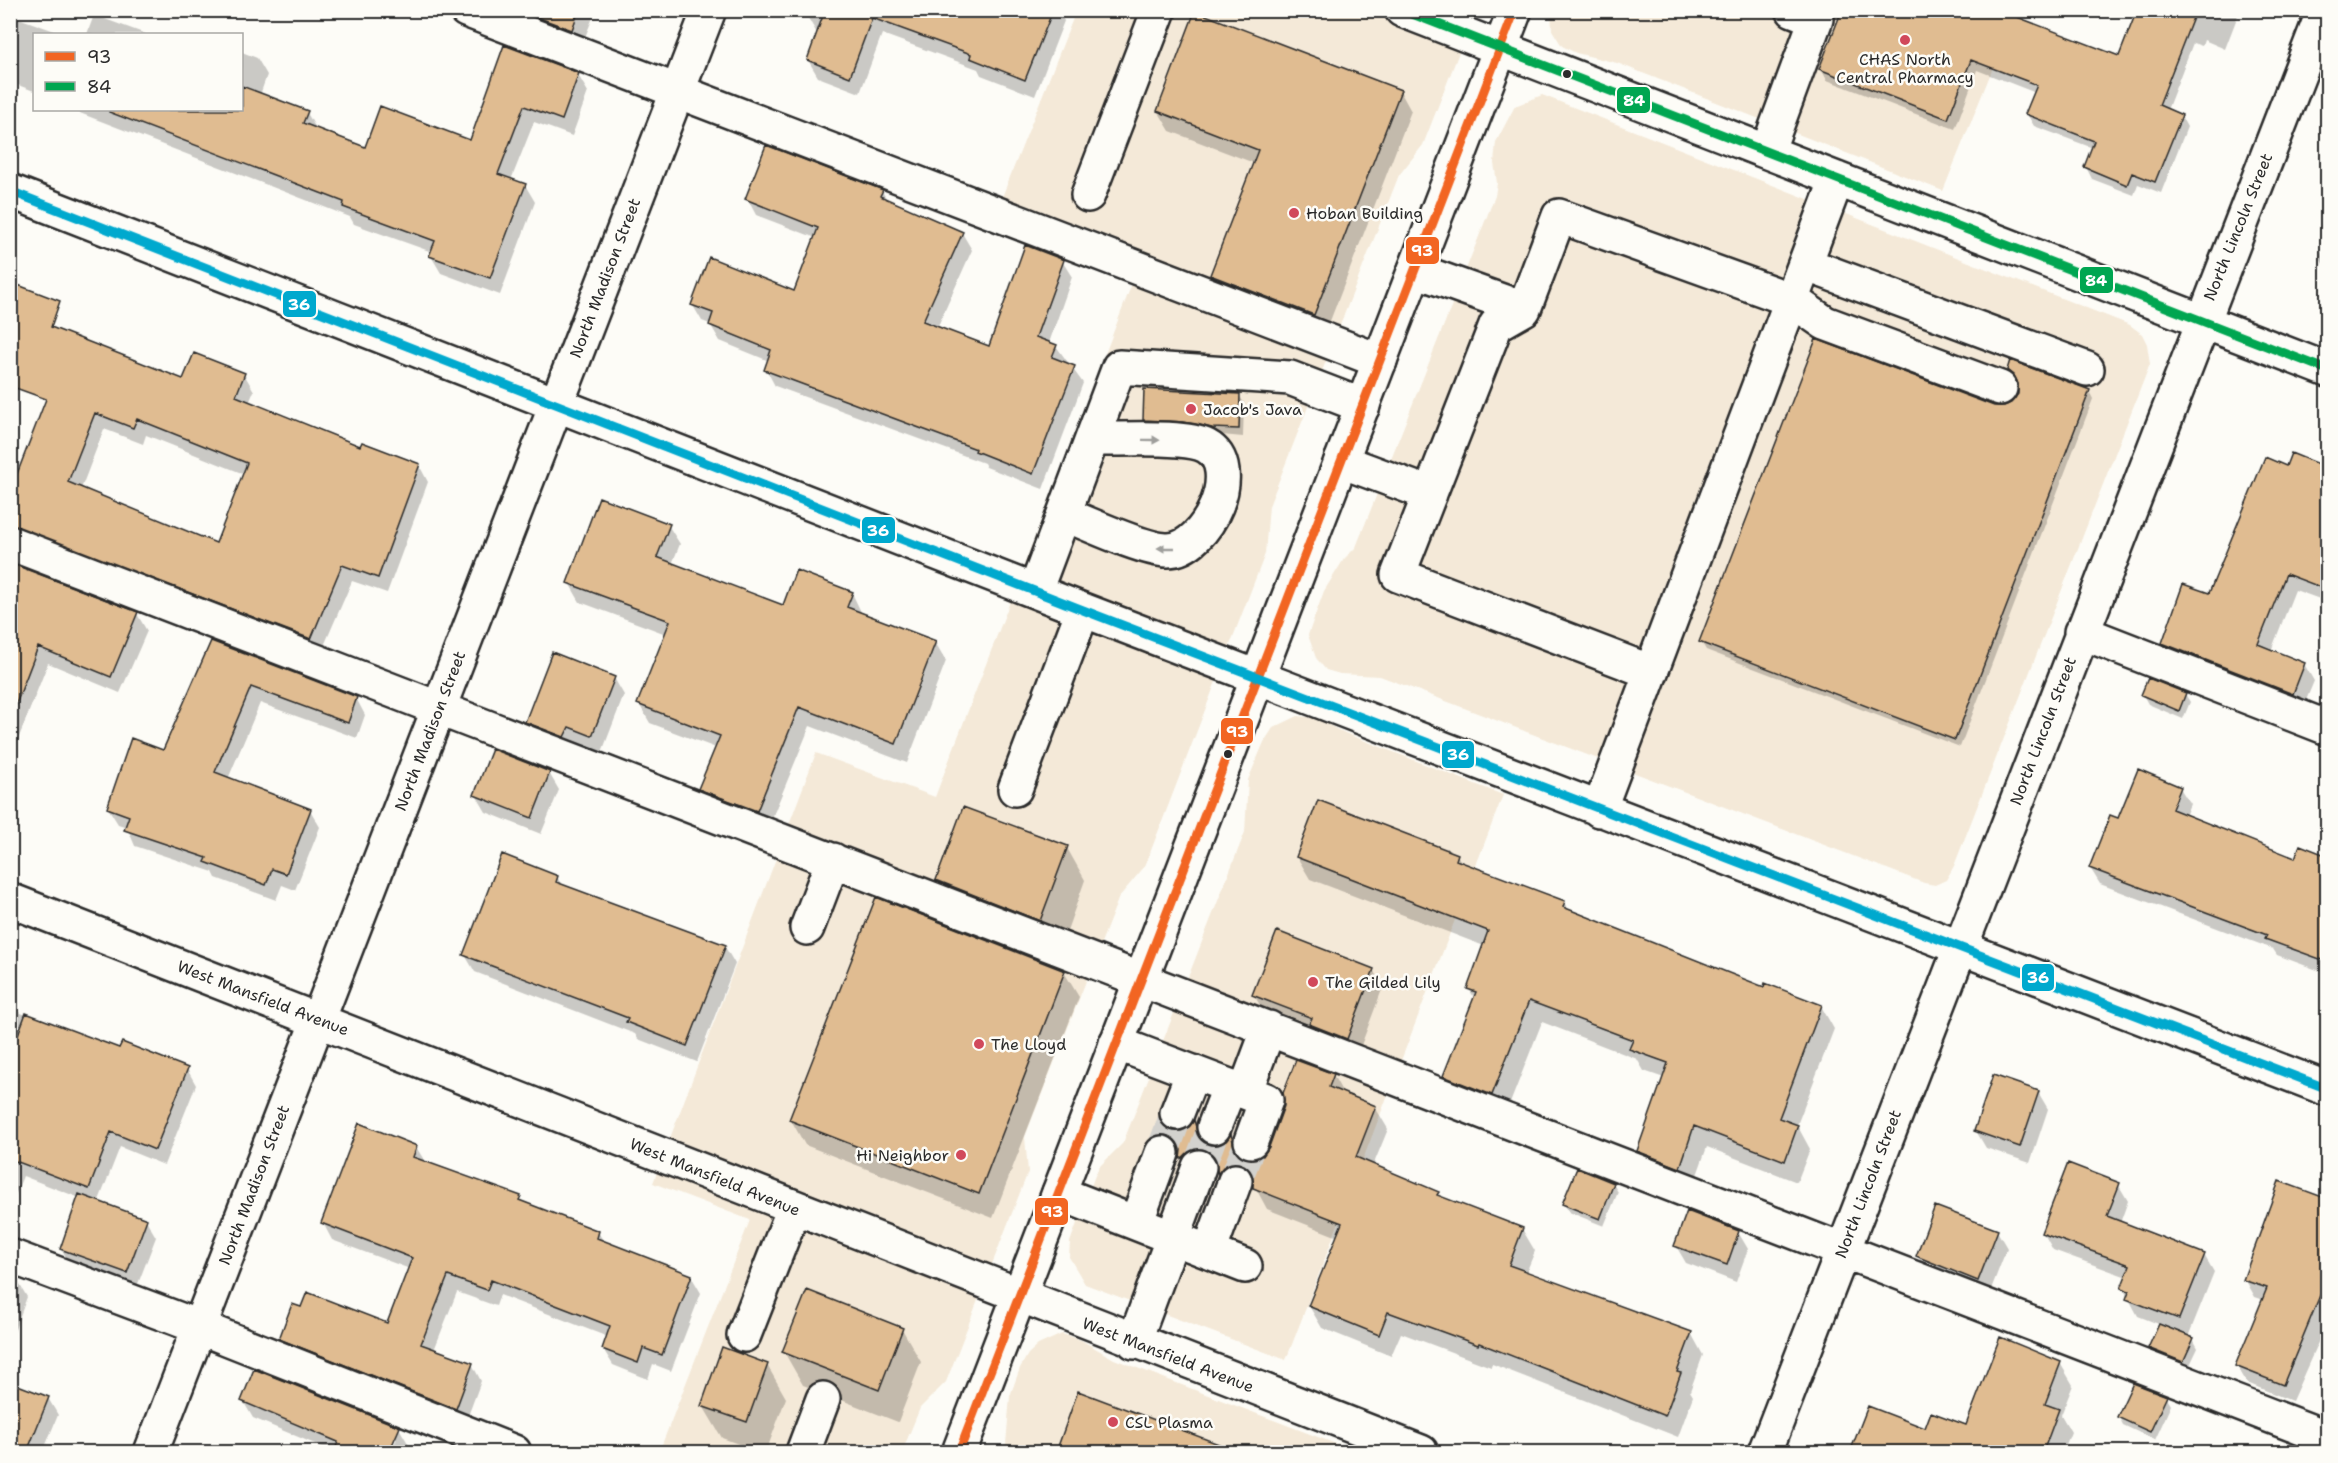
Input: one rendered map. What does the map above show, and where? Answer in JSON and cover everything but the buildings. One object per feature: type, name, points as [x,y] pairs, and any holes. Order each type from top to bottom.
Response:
[{"type":"street","points":[[466,10],[1380,361]]},
{"type":"street","name":"North Madison Street","points":[[151,1452],[709,10]]},
{"type":"street","points":[[1088,195],[1159,10]]},
{"type":"street","points":[[1402,10],[2328,370]]},
{"type":"street","points":[[959,1452],[1515,10]]},
{"type":"street","points":[[1767,152],[1816,19],[1793,10]]},
{"type":"street","name":"North Lincoln Street","points":[[1765,1452],[2322,12]]},
{"type":"street","points":[[1599,810],[1837,179]]},
{"type":"street","points":[[10,191],[1599,810],[2328,1089]]},
{"type":"street","points":[[1651,672],[1398,576],[1496,325],[1524,309],[1558,216],[1792,300],[1825,323],[2000,388]]},
{"type":"street","points":[[1805,264],[2087,369]]},
{"type":"street","points":[[1415,270],[1524,309]]},
{"type":"street","points":[[1035,591],[1119,367],[1290,378],[1363,406]]},
{"type":"street","points":[[1064,514],[1151,547],[1168,551],[1192,542],[1207,526],[1224,479],[1221,460],[1207,446],[1189,441],[1092,439]]},
{"type":"street","points":[[1341,461],[1430,494]]},
{"type":"street","points":[[10,543],[2328,1437]]},
{"type":"street","points":[[1015,789],[1083,610]]},
{"type":"street","points":[[2081,632],[2328,728]]},
{"type":"street","points":[[807,928],[833,860]]},
{"type":"street","name":"West Mansfield Avenue","points":[[10,900],[1418,1452]]},
{"type":"street","points":[[1214,1127],[1269,1028]]},
{"type":"street","points":[[1116,1043],[1266,1100],[1251,1141]]},
{"type":"street","points":[[1177,1113],[1193,1072]]},
{"type":"street","points":[[1136,1223],[1162,1153]]},
{"type":"street","points":[[1134,1342],[1199,1167]]},
{"type":"street","points":[[1209,1252],[1235,1181]]},
{"type":"street","points":[[1059,1193],[1245,1266]]},
{"type":"street","points":[[744,1335],[794,1208]]},
{"type":"street","points":[[10,1256],[199,1327],[514,1452]]},
{"type":"street","points":[[803,1452],[823,1399]]},
{"type":"shaded area","points":[[1551,10],[2016,11],[1943,191],[1617,63],[1576,53],[1562,46],[1552,30]]},
{"type":"shaded area","points":[[1076,11],[1475,11],[1423,145],[1399,175],[1269,506],[1265,554],[1145,866],[1119,897],[1028,1129],[1025,1137],[1028,1172],[946,1382],[920,1408],[902,1452],[659,1452],[750,1220],[653,1183],[816,753],[935,797],[1143,255],[1002,197]]},
{"type":"shaded area","points":[[1542,95],[2130,325],[2142,334],[2147,344],[2150,364],[1954,866],[1946,880],[1935,885],[1924,883],[1380,676],[1340,674],[1326,670],[1316,658],[1308,635],[1324,591],[1344,559],[1356,547],[1495,196],[1496,142],[1515,106]]},
{"type":"shaded area","points":[[1298,716],[1316,718],[1340,731],[1503,795],[1286,1360],[1085,1284],[1069,1257],[1070,1242],[1094,1178],[1099,1167],[1123,1143],[1245,832],[1248,780],[1264,742],[1273,728]]},
{"type":"shaded area","points":[[1062,1334],[1081,1340],[1114,1359],[1357,1452],[1003,1452],[1006,1444],[1010,1396],[1020,1368],[1028,1354],[1038,1345]]},
{"type":"tunnel","points":[[1162,1153],[1177,1113]]},
{"type":"tunnel","points":[[1199,1167],[1214,1127]]},
{"type":"tunnel","points":[[1235,1181],[1251,1141]]},
{"type":"transit line","name":"84","points":[[1402,10],[2328,370]]},
{"type":"transit line","name":"93","points":[[959,1452],[1515,10]]},
{"type":"transit line","name":"36","points":[[10,191],[1083,610],[2328,1089]]},
{"type":"place","name":"CHAS North Central Pharmacy","points":[[1905,40]]},
{"type":"place","name":"Hoban Building","points":[[1294,213]]},
{"type":"place","name":"Jacob's Java","points":[[1191,409]]},
{"type":"place","name":"The Gilded Lily","points":[[1313,982]]},
{"type":"place","name":"The Lloyd","points":[[979,1044]]},
{"type":"place","name":"Hi Neighbor","points":[[961,1155]]},
{"type":"place","name":"CSL Plasma","points":[[1113,1422]]}]
